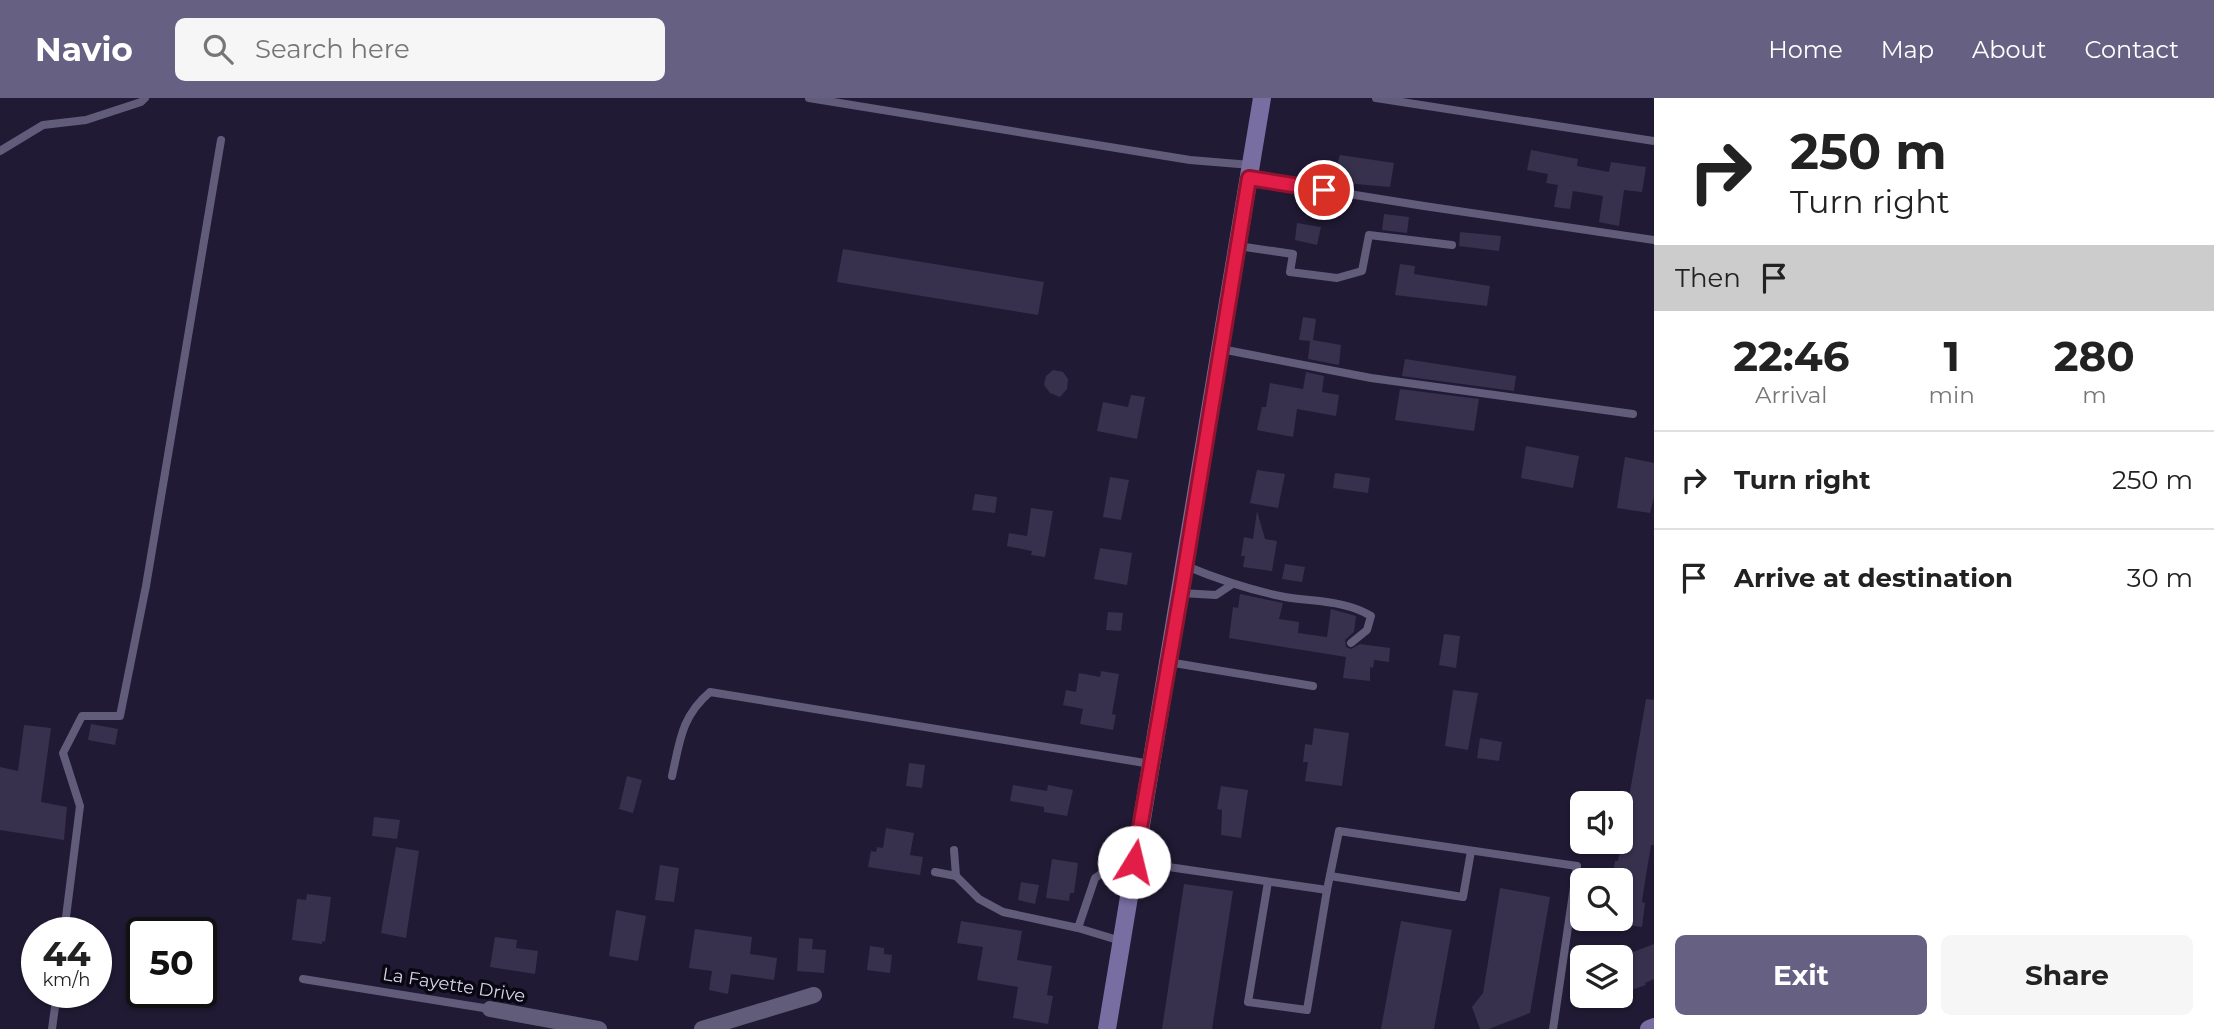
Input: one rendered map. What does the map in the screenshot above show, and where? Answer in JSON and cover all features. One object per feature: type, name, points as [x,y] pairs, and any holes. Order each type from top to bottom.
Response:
[{"type":"main road","points":[[1107,1029],[1262,98]]},
{"type":"street","points":[[702,1029],[814,995]]},
{"type":"street","name":"La Fayette Drive","points":[[490,1009],[599,1029]]},
{"type":"lane","points":[[0,151],[43,125],[86,120],[141,102],[145,98]]},
{"type":"lane","points":[[809,98],[1190,160],[1424,206],[1654,240]]},
{"type":"lane","points":[[1376,98],[1654,141]]},
{"type":"lane","points":[[66,917],[80,806],[63,753],[82,716],[120,716],[146,586],[221,140]]},
{"type":"lane","points":[[1238,246],[1293,254],[1290,272],[1336,278],[1362,271],[1369,235],[1452,245]]},
{"type":"lane","points":[[1221,349],[1371,379],[1633,414]]},
{"type":"lane","points":[[1185,566],[1231,585],[1285,597],[1355,606],[1371,616],[1367,630],[1351,643]]},
{"type":"lane","points":[[1181,593],[1216,595],[1231,585]]},
{"type":"lane","points":[[1168,662],[1313,686]]},
{"type":"lane","points":[[672,776],[683,727],[695,705],[710,692],[1151,764]]},
{"type":"lane","points":[[1268,882],[1248,1002],[1307,1010],[1339,831],[1577,866],[1553,1029]]},
{"type":"lane","points":[[954,850],[956,876]]},
{"type":"lane","points":[[1330,876],[1463,897],[1471,851]]},
{"type":"lane","points":[[1078,928],[1095,878],[1135,857],[1268,882],[1327,890]]},
{"type":"lane","points":[[935,872],[956,876],[979,899],[1003,912],[1078,928],[1121,941]]},
{"type":"lane","name":"La Fayette Drive","points":[[303,979],[490,1009]]},
{"type":"lane","points":[[52,1029],[55,1008]]},
{"type":"building","points":[[1531,150],[1578,159],[1577,166],[1609,172],[1611,162],[1646,167],[1642,192],[1624,190],[1619,226],[1599,222],[1603,196],[1573,191],[1570,209],[1554,207],[1558,185],[1546,183],[1548,174],[1527,170]]},
{"type":"building","points":[[1340,155],[1394,163],[1390,187],[1344,183],[1333,178]]},
{"type":"building","points":[[1384,214],[1409,217],[1407,233],[1382,230]]},
{"type":"building","points":[[1297,223],[1321,227],[1317,245],[1295,240]]},
{"type":"building","points":[[1460,232],[1501,236],[1499,251],[1459,246]]},
{"type":"building","points":[[843,249],[1044,282],[1038,315],[837,282]]},
{"type":"building","points":[[1400,264],[1415,266],[1414,274],[1490,286],[1487,306],[1395,295]]},
{"type":"building","points":[[1303,317],[1316,319],[1313,340],[1341,345],[1339,365],[1308,359],[1310,341],[1299,340]]},
{"type":"building","points":[[1405,359],[1516,376],[1514,391],[1402,376]]},
{"type":"building","points":[[1053,370],[1063,372],[1068,379],[1067,389],[1060,397],[1050,393],[1044,385],[1046,376]]},
{"type":"building","points":[[1306,372],[1324,376],[1322,392],[1339,395],[1336,416],[1297,409],[1293,437],[1257,430],[1262,407],[1266,407],[1270,383],[1303,389]]},
{"type":"building","points":[[1400,389],[1479,399],[1474,431],[1395,420]]},
{"type":"building","points":[[1131,395],[1145,397],[1137,439],[1097,431],[1103,402],[1128,407]]},
{"type":"building","points":[[1526,446],[1579,456],[1573,488],[1521,478]]},
{"type":"building","points":[[1625,457],[1654,463],[1654,497],[1650,513],[1617,508]]},
{"type":"building","points":[[1257,470],[1285,474],[1278,508],[1250,503]]},
{"type":"building","points":[[1335,473],[1370,478],[1368,493],[1333,488]]},
{"type":"building","points":[[1110,477],[1129,480],[1121,520],[1103,517]]},
{"type":"building","points":[[975,494],[997,497],[995,513],[972,510]]},
{"type":"building","points":[[1031,508],[1053,511],[1045,557],[1031,555],[1032,551],[1007,546],[1009,533],[1027,536]]},
{"type":"building","points":[[1257,511],[1265,539],[1277,541],[1272,571],[1243,567],[1245,556],[1241,556],[1244,537],[1253,539]]},
{"type":"building","points":[[1100,548],[1132,553],[1127,585],[1094,579]]},
{"type":"building","points":[[1285,564],[1305,567],[1302,582],[1282,579]]},
{"type":"building","points":[[1240,594],[1283,603],[1279,619],[1299,622],[1298,633],[1327,637],[1331,609],[1356,616],[1354,632],[1345,640],[1346,647],[1351,649],[1360,644],[1390,648],[1389,662],[1374,660],[1373,668],[1370,667],[1370,681],[1343,678],[1346,657],[1229,638],[1233,607],[1238,608]]},
{"type":"building","points":[[1108,612],[1123,613],[1121,631],[1106,630]]},
{"type":"building","points":[[1444,634],[1460,636],[1456,668],[1439,665]]},
{"type":"building","points":[[1101,671],[1119,674],[1112,714],[1116,715],[1113,730],[1080,724],[1083,709],[1063,705],[1066,690],[1076,692],[1079,673],[1100,677]]},
{"type":"building","points":[[1453,690],[1478,693],[1468,750],[1445,746]]},
{"type":"building","points":[[1646,699],[1654,700],[1654,845],[1651,845],[1644,888],[1642,927],[1633,926],[1633,868],[1614,868],[1619,854],[1633,854],[1633,791],[1630,791]]},
{"type":"building","points":[[91,724],[118,729],[115,745],[88,740]]},
{"type":"building","points":[[24,725],[51,728],[41,802],[67,807],[64,840],[0,830],[0,767],[18,771]]},
{"type":"building","points":[[1314,728],[1349,733],[1342,786],[1305,781],[1308,762],[1303,762],[1305,744],[1312,745]]},
{"type":"building","points":[[1480,738],[1502,742],[1499,761],[1477,758]]},
{"type":"building","points":[[909,763],[925,765],[922,788],[906,786]]},
{"type":"building","points":[[627,776],[642,780],[633,813],[619,809]]},
{"type":"building","points":[[1013,785],[1047,791],[1048,785],[1073,790],[1067,816],[1044,812],[1044,807],[1010,801]]},
{"type":"building","points":[[1221,786],[1248,790],[1241,838],[1221,835],[1222,810],[1217,809]]},
{"type":"building","points":[[374,817],[400,820],[397,839],[372,836]]},
{"type":"building","points":[[886,828],[914,833],[910,855],[923,857],[920,875],[868,867],[871,851],[876,852],[877,847],[883,848]]},
{"type":"building","points":[[396,847],[419,851],[406,938],[381,933]]},
{"type":"building","points":[[1052,859],[1078,863],[1074,893],[1070,893],[1069,901],[1046,898]]},
{"type":"building","points":[[660,865],[679,868],[674,902],[655,900]]},
{"type":"building","points":[[1021,882],[1039,885],[1035,904],[1018,900]]},
{"type":"building","points":[[1184,884],[1233,891],[1212,1029],[1162,1029]]},
{"type":"building","points":[[1500,888],[1550,897],[1530,1013],[1489,1029],[1480,1029],[1472,1007],[1483,993]]},
{"type":"building","points":[[307,894],[331,897],[325,942],[322,941],[322,944],[292,940],[297,899],[306,900]]},
{"type":"building","points":[[616,910],[646,916],[638,961],[609,956]]},
{"type":"building","points":[[961,921],[1022,931],[1017,960],[1052,966],[1047,995],[1053,996],[1048,1024],[1013,1018],[1018,987],[977,980],[983,947],[957,943]]},
{"type":"building","points":[[1401,921],[1452,930],[1434,1029],[1381,1029]]},
{"type":"building","points":[[695,929],[752,937],[750,954],[777,958],[774,980],[731,974],[728,994],[709,990],[712,971],[689,968]]},
{"type":"building","points":[[495,937],[517,940],[516,948],[538,951],[535,974],[490,967]]},
{"type":"building","points":[[799,938],[813,939],[812,949],[826,950],[824,973],[797,971]]},
{"type":"building","points":[[1654,944],[1654,979],[1633,990],[1633,952]]},
{"type":"building","points":[[870,946],[884,948],[884,954],[892,955],[890,973],[867,970]]},
{"type":"route","points":[[1134,862],[1249,178],[1324,190]]}]
